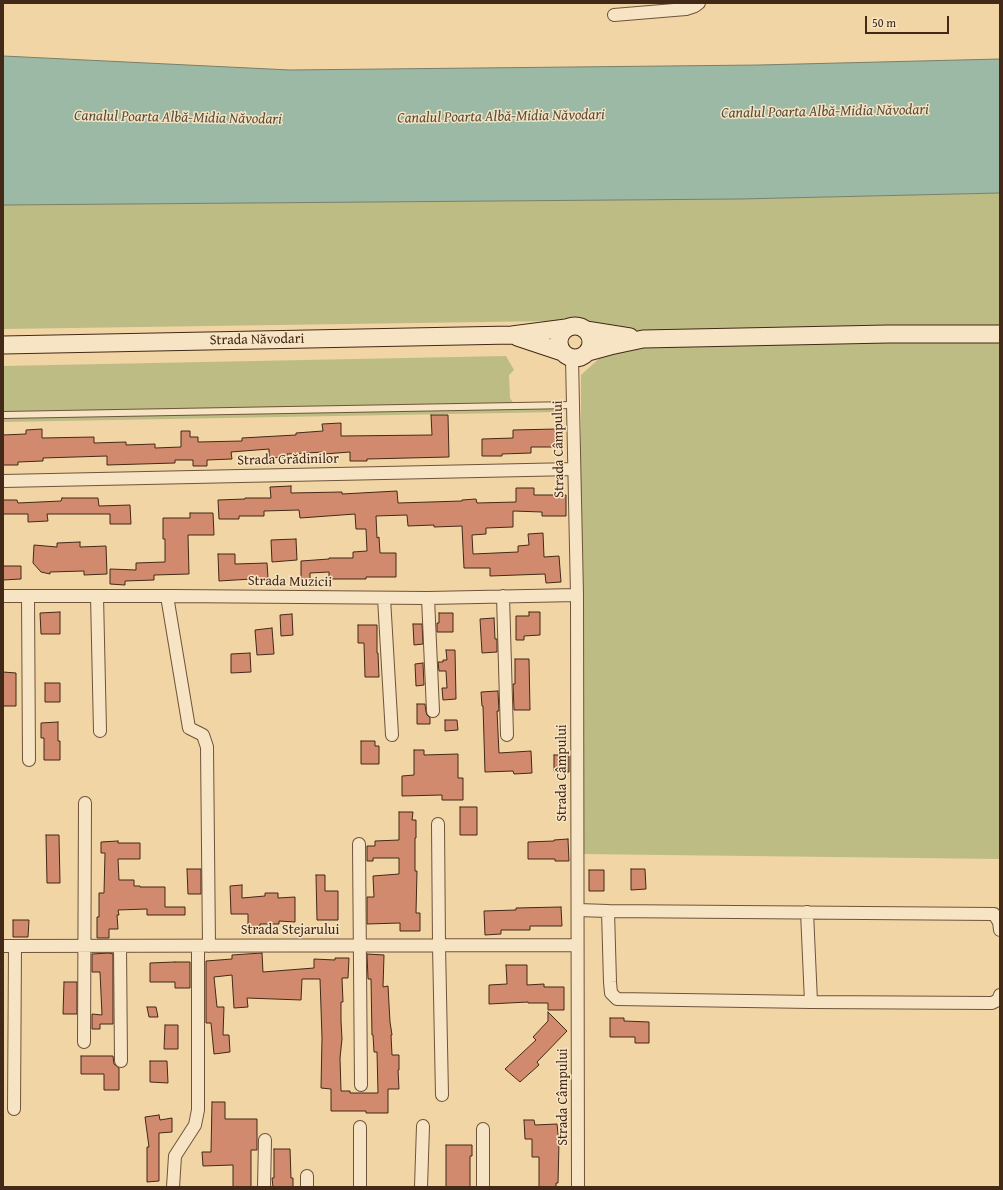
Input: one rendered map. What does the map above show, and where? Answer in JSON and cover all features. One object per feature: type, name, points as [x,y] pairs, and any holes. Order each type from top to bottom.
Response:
[{"type":"main road","points":[[586,330],[590,334],[592,344],[588,352],[579,358],[567,355],[560,347],[560,337],[562,332],[571,326],[576,326],[586,330],[643,339],[888,334],[1000,334]]},
{"type":"main road","name":"Strada Năvodari","points":[[3,345],[512,335],[566,328]]},
{"type":"main road","name":"Strada Năvodari","points":[[512,335],[567,355]]},
{"type":"main road","points":[[588,352],[643,339]]},
{"type":"street","points":[[614,15],[686,9],[699,3]]},
{"type":"street","name":"Strada Câmpului","points":[[567,355],[573,405],[577,595],[578,1187]]},
{"type":"street","name":"Strada Grădinilor","points":[[3,481],[574,469]]},
{"type":"street","name":"Strada Muzicii","points":[[3,596],[428,598],[577,595]]},
{"type":"street","points":[[28,596],[29,760]]},
{"type":"street","points":[[97,596],[100,731]]},
{"type":"street","points":[[167,596],[189,728],[202,735],[207,747],[204,946],[198,1110],[195,1125],[175,1156],[172,1187]]},
{"type":"street","points":[[503,596],[507,735]]},
{"type":"street","points":[[384,598],[392,735]]},
{"type":"street","points":[[428,598],[433,711]]},
{"type":"street","points":[[84,1042],[85,803]]},
{"type":"street","points":[[438,824],[442,1095]]},
{"type":"street","points":[[359,844],[361,1086]]},
{"type":"street","points":[[578,910],[994,914],[999,922],[1000,930]]},
{"type":"street","points":[[608,910],[611,993],[617,1000],[992,1003],[998,1000],[1000,995]]},
{"type":"street","points":[[807,912],[811,1002]]},
{"type":"street","name":"Strada Stejarului","points":[[9,946],[577,945]]},
{"type":"street","points":[[9,946],[14,1109]]},
{"type":"street","points":[[120,946],[121,1060]]},
{"type":"street","points":[[421,1187],[423,1126]]},
{"type":"street","points":[[360,1127],[360,1187]]},
{"type":"street","points":[[483,1129],[483,1187]]},
{"type":"street","points":[[264,1187],[265,1140]]},
{"type":"lane","points":[[3,415],[573,405]]},
{"type":"shaded area","points":[[1000,193],[1000,859],[581,854],[581,375],[603,355],[602,325],[579,318],[552,321],[3,329],[3,205],[740,199]]},
{"type":"shaded area","points":[[506,356],[514,370],[509,375],[510,398],[514,404],[559,403],[559,412],[3,422],[3,366]]},
{"type":"water","name":"Canalul Poarta Albă-Midia Năvodari","points":[[3,56],[290,70],[759,65],[1000,59],[1000,193],[740,199],[3,205]]},
{"type":"building","points":[[431,415],[448,415],[449,457],[367,459],[367,461],[350,461],[350,452],[324,454],[324,452],[287,454],[287,457],[269,458],[269,449],[231,452],[232,459],[207,460],[207,466],[193,466],[193,460],[175,460],[175,463],[107,465],[107,456],[43,458],[43,461],[18,462],[18,465],[3,465],[3,435],[26,434],[26,430],[42,429],[42,438],[94,437],[94,443],[126,442],[126,445],[155,444],[155,448],[181,447],[181,431],[190,431],[190,437],[198,437],[198,442],[242,441],[242,438],[296,435],[296,433],[323,431],[322,424],[341,423],[341,436],[432,435]]},
{"type":"building","points":[[557,429],[557,447],[531,447],[531,453],[502,454],[502,456],[482,456],[482,439],[513,438],[513,430]]},
{"type":"building","points":[[291,486],[291,493],[342,492],[342,494],[397,491],[398,503],[462,501],[476,499],[477,503],[516,502],[516,488],[534,488],[534,495],[566,495],[566,516],[542,516],[542,512],[513,511],[513,527],[486,528],[486,534],[472,535],[473,554],[518,552],[518,546],[529,545],[528,534],[543,533],[544,557],[559,556],[561,582],[546,583],[545,574],[490,576],[490,568],[464,568],[462,526],[408,526],[407,515],[376,516],[377,538],[379,537],[380,553],[396,553],[396,577],[329,579],[329,572],[310,573],[310,579],[301,580],[301,561],[329,558],[353,558],[353,552],[367,551],[366,529],[356,529],[355,514],[300,518],[299,510],[264,511],[264,516],[239,516],[239,519],[219,519],[218,500],[271,498],[270,487]]},
{"type":"building","points":[[62,498],[98,498],[99,506],[130,505],[131,524],[110,524],[110,514],[47,514],[48,521],[28,522],[28,514],[3,514],[3,500],[17,500],[18,503],[61,501]]},
{"type":"building","points":[[190,513],[213,513],[214,535],[188,535],[189,574],[154,575],[154,580],[125,581],[125,585],[110,584],[110,569],[136,570],[136,563],[165,562],[163,518],[190,518]]},
{"type":"building","points":[[296,539],[297,560],[272,562],[271,540]]},
{"type":"building","points":[[80,542],[80,547],[106,546],[107,574],[84,575],[84,571],[50,572],[50,574],[41,572],[33,563],[34,545],[57,547],[57,543]]},
{"type":"building","points":[[218,554],[235,554],[235,564],[267,563],[268,578],[219,581]]},
{"type":"building","points":[[3,566],[21,566],[21,579],[3,580]]},
{"type":"building","points":[[60,612],[60,634],[41,634],[40,613]]},
{"type":"building","points":[[529,612],[540,612],[540,635],[524,636],[524,640],[516,640],[516,616],[529,616]]},
{"type":"building","points":[[439,613],[453,613],[453,632],[437,632]]},
{"type":"building","points":[[292,614],[293,635],[281,636],[280,615]]},
{"type":"building","points":[[494,618],[497,652],[482,653],[480,619]]},
{"type":"building","points":[[413,624],[422,624],[423,644],[414,645]]},
{"type":"building","points":[[358,625],[377,625],[379,677],[365,677],[364,643],[358,643]]},
{"type":"building","points":[[272,628],[274,654],[257,655],[255,630]]},
{"type":"building","points":[[446,650],[455,650],[456,699],[443,700],[442,688],[447,688],[446,671],[439,671],[438,662],[447,660]]},
{"type":"building","points":[[250,653],[251,672],[231,673],[231,654]]},
{"type":"building","points":[[515,659],[529,659],[530,710],[514,710],[513,684],[515,684]]},
{"type":"building","points":[[423,663],[424,685],[416,686],[415,664]]},
{"type":"building","points":[[3,672],[16,673],[16,706],[3,706]]},
{"type":"building","points":[[45,683],[60,683],[60,702],[45,702]]},
{"type":"building","points":[[498,691],[499,711],[497,711],[499,753],[531,751],[532,773],[514,774],[513,771],[485,772],[483,706],[481,692]]},
{"type":"building","points":[[417,704],[425,704],[427,715],[430,718],[430,724],[417,724]]},
{"type":"building","points":[[445,720],[457,720],[458,730],[445,731]]},
{"type":"building","points":[[58,722],[60,760],[44,760],[44,738],[41,738],[41,723]]},
{"type":"building","points":[[361,741],[375,741],[375,746],[379,746],[379,764],[361,764]]},
{"type":"building","points":[[414,750],[424,750],[424,755],[458,754],[458,778],[463,778],[463,800],[442,800],[442,795],[402,796],[402,776],[414,775]]},
{"type":"building","points":[[554,755],[569,755],[569,772],[554,771]]},
{"type":"building","points":[[460,807],[477,807],[477,835],[460,835]]},
{"type":"building","points":[[399,812],[413,812],[412,820],[416,820],[416,913],[420,913],[420,931],[400,931],[400,923],[367,924],[367,897],[374,897],[373,876],[399,874],[399,858],[373,858],[373,861],[367,861],[367,846],[375,846],[375,841],[399,840]]},
{"type":"building","points":[[46,835],[59,835],[60,883],[47,883]]},
{"type":"building","points":[[568,839],[569,861],[555,861],[555,859],[528,859],[528,842]]},
{"type":"building","points":[[118,841],[118,843],[140,843],[140,859],[118,859],[119,880],[134,880],[134,886],[140,887],[165,887],[165,907],[185,907],[185,915],[147,915],[147,909],[118,910],[118,929],[109,929],[109,938],[97,938],[99,893],[104,893],[105,853],[101,853],[101,842]]},
{"type":"building","points":[[187,869],[201,869],[201,894],[188,894]]},
{"type":"building","points":[[631,869],[645,869],[646,889],[631,890]]},
{"type":"building","points":[[589,870],[604,870],[604,891],[589,891]]},
{"type":"building","points":[[316,875],[325,875],[325,891],[338,891],[338,920],[317,920]]},
{"type":"building","points":[[242,885],[242,898],[265,896],[265,893],[278,893],[278,898],[295,897],[295,922],[279,921],[279,924],[260,924],[260,932],[248,932],[248,914],[231,914],[230,886]]},
{"type":"building","points":[[561,907],[562,926],[530,926],[530,930],[501,930],[501,934],[485,935],[484,911],[516,910],[516,908]]},
{"type":"building","points":[[13,920],[29,920],[28,937],[13,937]]},
{"type":"building","points":[[262,953],[263,972],[314,968],[314,959],[335,960],[335,958],[349,958],[348,978],[342,978],[343,1002],[341,1002],[342,1039],[340,1058],[341,1091],[350,1091],[350,1093],[378,1093],[377,1052],[374,1052],[372,1035],[371,979],[368,979],[367,954],[384,955],[383,987],[388,986],[392,1055],[399,1055],[399,1089],[388,1089],[388,1113],[366,1113],[366,1111],[331,1111],[331,1089],[321,1088],[322,1038],[320,979],[302,979],[301,1000],[247,998],[248,1007],[234,1008],[232,975],[214,977],[217,1007],[224,1007],[223,1035],[229,1035],[230,1052],[214,1054],[211,1023],[206,1023],[206,961],[232,959],[232,955]]},
{"type":"building","points":[[92,954],[113,954],[113,1024],[100,1024],[100,1029],[92,1029],[92,1014],[102,1015],[100,972],[92,972]]},
{"type":"building","points":[[190,962],[190,988],[175,988],[175,982],[150,982],[150,963]]},
{"type":"building","points":[[506,965],[527,965],[527,985],[544,984],[544,987],[564,987],[564,1010],[548,1010],[548,1003],[528,1002],[489,1004],[489,985],[507,984]]},
{"type":"building","points":[[64,982],[77,982],[77,1014],[63,1014]]},
{"type":"building","points":[[147,1007],[156,1007],[158,1017],[149,1017]]},
{"type":"building","points":[[548,1012],[567,1031],[537,1062],[539,1065],[520,1082],[505,1069],[536,1040],[533,1037],[548,1021]]},
{"type":"building","points":[[610,1018],[624,1018],[624,1021],[649,1022],[649,1043],[635,1043],[635,1037],[610,1037]]},
{"type":"building","points":[[165,1025],[178,1025],[178,1049],[164,1049]]},
{"type":"building","points":[[81,1056],[113,1056],[114,1064],[119,1068],[119,1090],[104,1090],[104,1074],[81,1074]]},
{"type":"building","points":[[150,1061],[167,1061],[168,1083],[150,1082]]},
{"type":"building","points":[[212,1102],[225,1102],[225,1119],[257,1119],[257,1150],[251,1150],[251,1187],[233,1187],[233,1165],[203,1166],[202,1152],[211,1152]]},
{"type":"building","points":[[159,1115],[160,1120],[172,1118],[172,1132],[159,1133],[159,1181],[147,1182],[147,1147],[149,1147],[145,1117]]},
{"type":"building","points":[[524,1120],[534,1120],[535,1125],[557,1124],[559,1142],[558,1183],[556,1183],[556,1187],[539,1187],[539,1157],[532,1157],[532,1139],[525,1139]]},
{"type":"building","points":[[446,1145],[472,1145],[472,1156],[470,1156],[470,1187],[446,1187]]},
{"type":"building","points":[[274,1149],[290,1149],[291,1178],[293,1178],[293,1187],[273,1187],[272,1178],[274,1178]]}]
